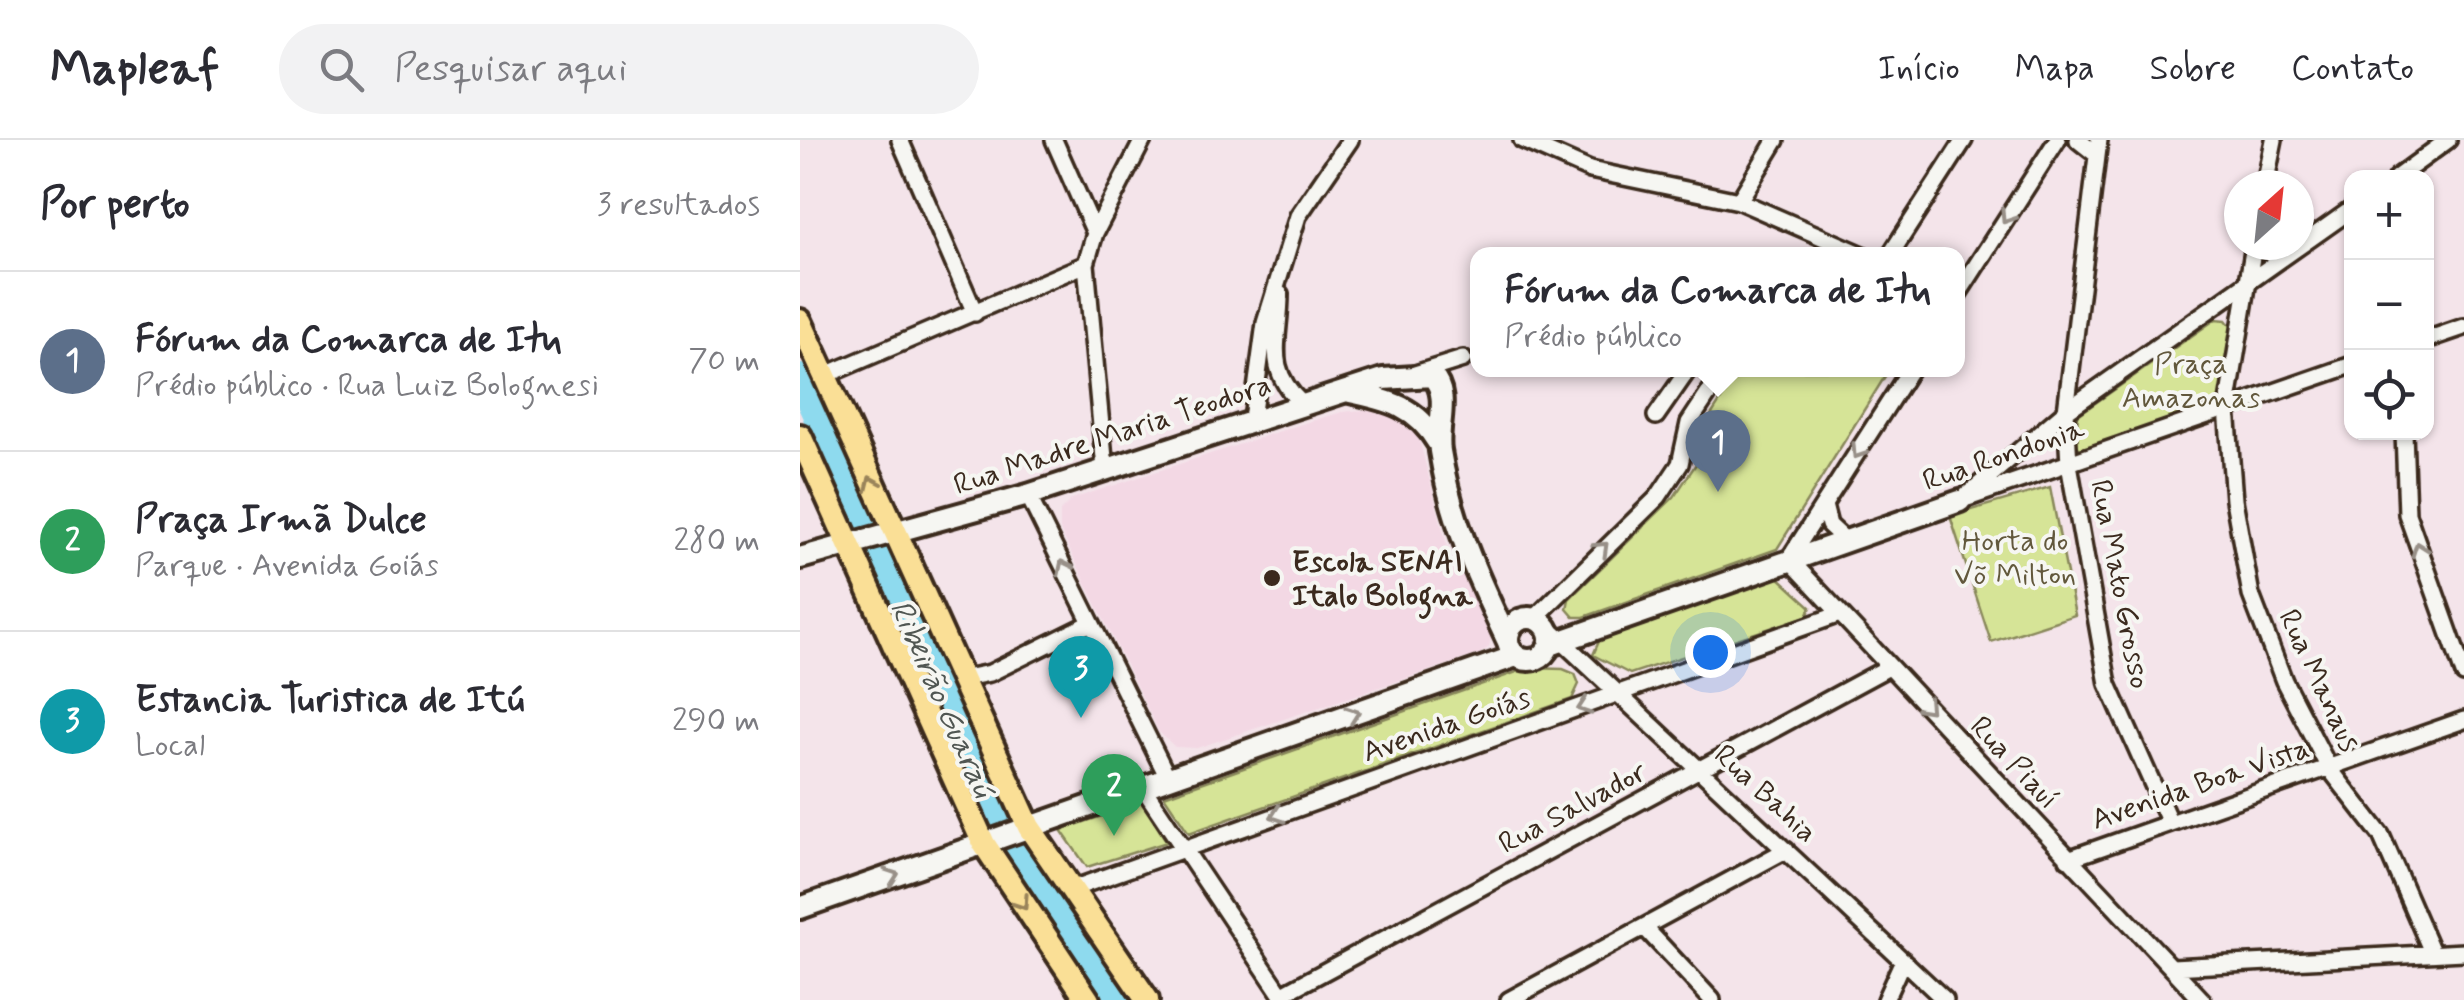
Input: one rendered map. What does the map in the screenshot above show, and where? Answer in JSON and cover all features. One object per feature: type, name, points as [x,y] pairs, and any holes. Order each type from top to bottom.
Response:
[{"type":"main road","points":[[800,321],[890,534],[960,678],[1023,830],[1072,889],[1147,1000]]},
{"type":"main road","points":[[800,436],[853,541],[989,842],[1088,1000]]},
{"type":"street","points":[[900,140],[975,313]]},
{"type":"street","points":[[1054,140],[1095,233]]},
{"type":"street","points":[[1105,469],[1086,264],[1095,233],[1144,140]]},
{"type":"street","points":[[1252,419],[1265,323],[1304,202],[1350,140]]},
{"type":"street","points":[[1522,140],[1590,170],[1739,200],[1847,247]]},
{"type":"street","points":[[1739,200],[1776,140]]},
{"type":"street","points":[[1895,247],[1964,140]]},
{"type":"street","points":[[2078,140],[2098,148]]},
{"type":"street","points":[[2268,170],[2274,140]]},
{"type":"street","points":[[2405,170],[2431,147],[2448,140]]},
{"type":"street","points":[[1965,283],[2059,141]]},
{"type":"street","name":"Rua Mato Grosso","points":[[2098,148],[2066,411],[2069,464],[2108,684],[2170,823]]},
{"type":"street","points":[[1960,501],[2066,411],[2344,215]]},
{"type":"street","name":"Rua Manaus","points":[[2251,260],[2227,408],[2234,500],[2251,595],[2284,680],[2329,768],[2380,835],[2432,952]]},
{"type":"street","points":[[824,376],[1086,264]]},
{"type":"street","points":[[1280,285],[1274,364],[1284,387],[1302,404]]},
{"type":"street","points":[[2434,337],[2464,326]]},
{"type":"street","points":[[1438,443],[1412,411],[1402,391],[1412,375],[1470,358]]},
{"type":"street","name":"Rua Rondonia","points":[[1844,540],[2344,369]]},
{"type":"street","points":[[1412,375],[1432,376],[1440,384],[1438,443],[1456,529],[1512,649]]},
{"type":"street","name":"Rua Madre Maria Teodora","points":[[853,541],[1028,495],[1252,419],[1383,379],[1412,375]]},
{"type":"street","points":[[1656,416],[1683,377]]},
{"type":"street","points":[[1544,629],[1658,497],[1680,464],[1689,423],[1719,377]]},
{"type":"street","points":[[1789,560],[1906,377]]},
{"type":"street","points":[[1348,392],[1412,411],[1441,404]]},
{"type":"street","points":[[2404,440],[2407,514],[2464,674]]},
{"type":"street","points":[[1028,495],[1169,780]]},
{"type":"street","points":[[1512,649],[1512,626],[1589,632],[1844,540],[1830,525],[1824,504]]},
{"type":"street","points":[[800,558],[853,541]]},
{"type":"street","name":"Rua Piauí","points":[[1789,560],[2202,1000]]},
{"type":"street","points":[[1488,598],[1504,611],[1544,629]]},
{"type":"street","name":"Avenida Goiás","points":[[1072,889],[1840,614]]},
{"type":"street","points":[[960,678],[990,672],[1092,623]]},
{"type":"street","name":"Avenida Goiás","points":[[800,908],[1169,780],[1512,649],[1532,660],[1544,629]]},
{"type":"street","name":"Rua Bahia","points":[[1544,629],[1621,694],[1945,1000]]},
{"type":"street","name":"Rua Salvador","points":[[1283,998],[1889,667]]},
{"type":"street","name":"Avenida Boa Vista","points":[[2068,859],[2464,720]]},
{"type":"street","points":[[1144,788],[1187,847],[1283,998]]},
{"type":"street","points":[[1509,1000],[1646,930],[1786,850]]},
{"type":"street","points":[[1646,930],[1712,1000]]},
{"type":"street","points":[[2172,967],[2464,952]]},
{"type":"street","points":[[1886,1000],[1903,960]]},
{"type":"shaded area","name":"Escola SENAI Italo Bologna","points":[[1373,409],[1394,414],[1417,432],[1448,549],[1492,632],[1489,647],[1479,654],[1197,748],[1175,747],[1159,732],[1060,530],[1060,511],[1072,499],[1308,422],[1342,412]]},
{"type":"green space","name":"Praça Amazonas","points":[[2216,319],[2226,320],[2235,331],[2221,405],[2083,453],[2075,443],[2078,415]]},
{"type":"green space","points":[[1736,377],[1885,377],[1777,549],[1584,617],[1574,617],[1567,609],[1569,599],[1674,497],[1696,464],[1701,431]]},
{"type":"green space","name":"Horta do Võ Milton","points":[[2050,487],[2075,615],[1991,642],[1950,516]]},
{"type":"green space","points":[[1776,575],[1811,607],[1807,616],[1630,674],[1593,655],[1600,639]]},
{"type":"green space","points":[[1528,668],[1563,669],[1575,674],[1579,684],[1572,699],[1189,833],[1164,796]]},
{"type":"green space","points":[[1142,802],[1167,842],[1087,867],[1061,830]]},
{"type":"waterway","name":"Ribeirão Guaraú","points":[[800,378],[997,819],[1119,1000]]},
{"type":"place","name":"Fórum da Comarca de Itu","points":[[1718,492]]},
{"type":"place","name":"Escola SENAI Italo Bologna","points":[[1272,578]]},
{"type":"place","name":"Estancia Turistica de Itú","points":[[1081,718]]},
{"type":"place","name":"Praça Irmã Dulce","points":[[1114,836]]}]
